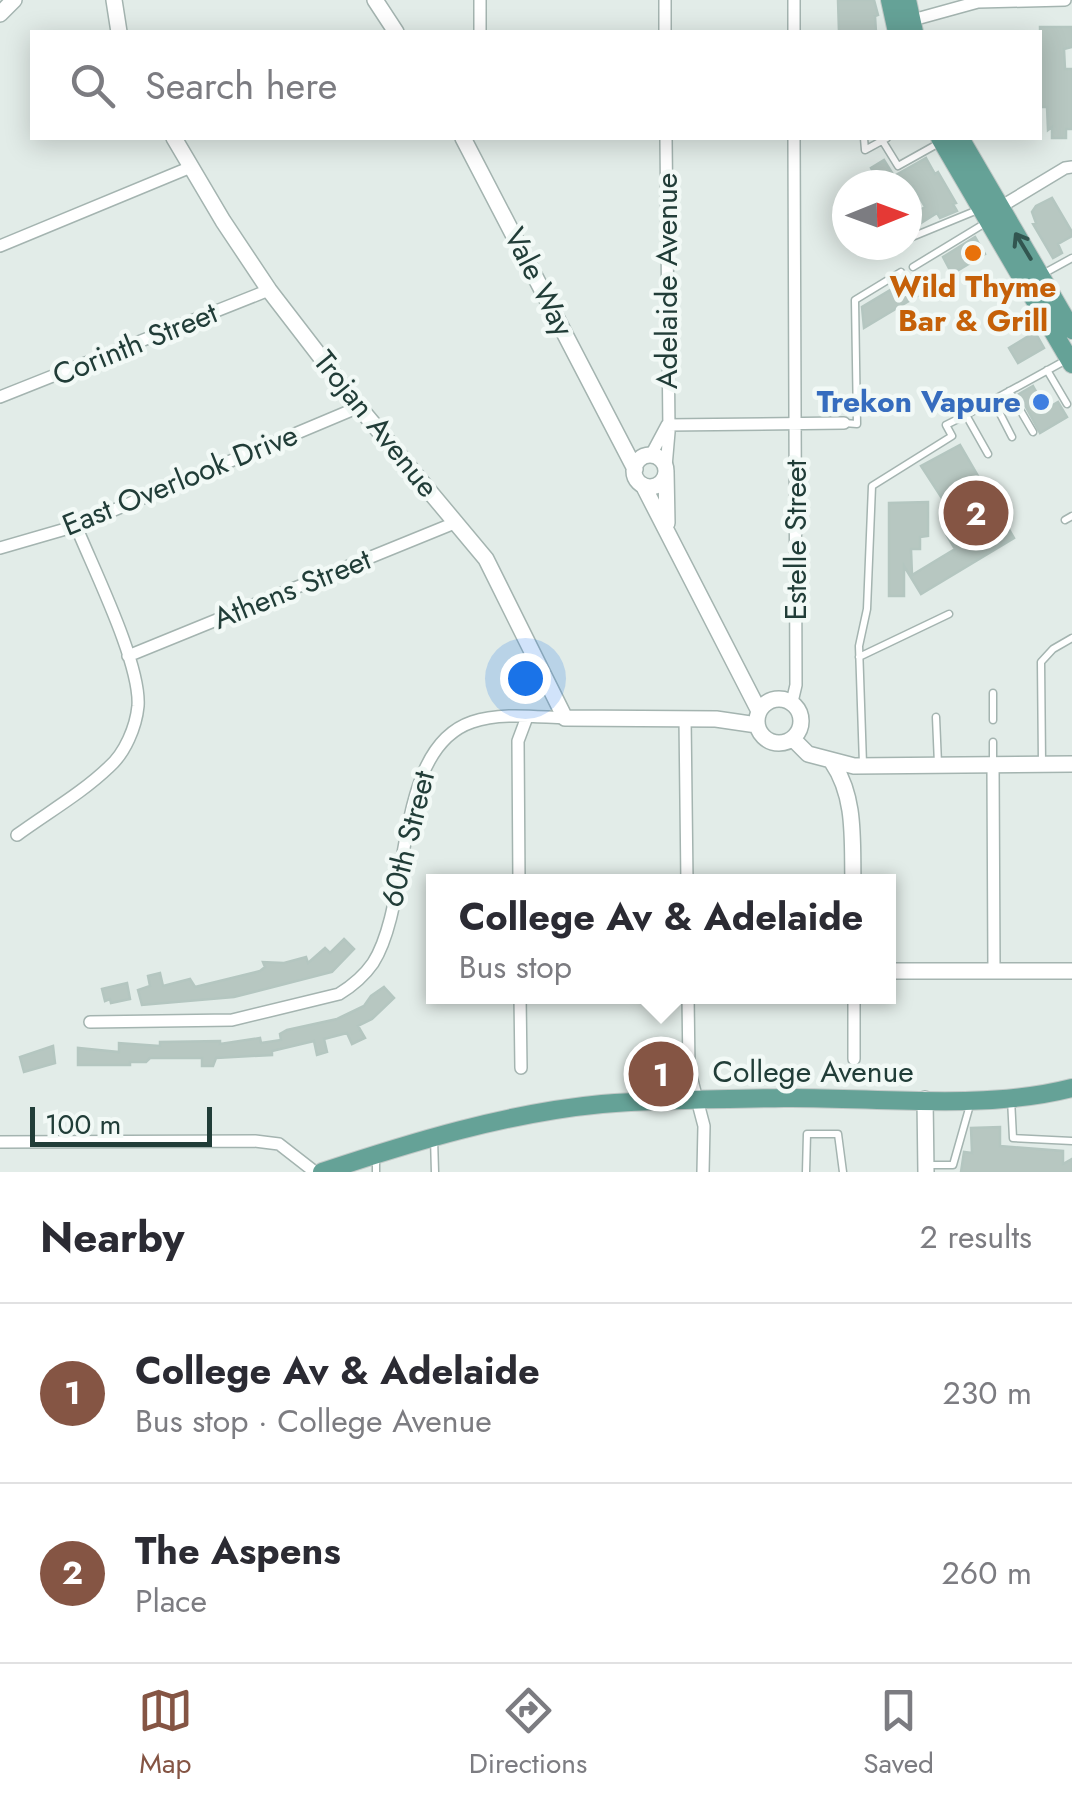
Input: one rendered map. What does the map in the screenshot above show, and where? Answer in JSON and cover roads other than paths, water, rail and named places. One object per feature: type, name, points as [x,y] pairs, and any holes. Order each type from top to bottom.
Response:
[{"type":"main road","points":[[890,0],[904,28]]},
{"type":"main road","points":[[904,28],[908,0]]},
{"type":"main road","points":[[948,140],[1070,361]]},
{"type":"main road","points":[[989,213],[1040,276],[1072,330]]},
{"type":"main road","name":"College Avenue","points":[[322,1172],[376,1163],[434,1137],[600,1104],[1011,1099],[1072,1088]]},
{"type":"street","points":[[0,14],[13,0]]},
{"type":"street","points":[[114,0],[119,30]]},
{"type":"street","points":[[375,0],[395,30]]},
{"type":"street","points":[[480,0],[480,30]]},
{"type":"street","points":[[665,0],[665,30]]},
{"type":"street","points":[[794,0],[794,30]]},
{"type":"street","points":[[904,28],[976,1],[1065,0]]},
{"type":"street","name":"Trojan Avenue","points":[[175,140],[269,290],[358,407],[486,559],[565,718]]},
{"type":"street","name":"Adelaide Avenue","points":[[666,140],[666,470]]},
{"type":"street","name":"Estelle Street","points":[[792,702],[796,685],[794,140]]},
{"type":"street","name":"Vale Way","points":[[468,141],[615,426],[636,478],[669,532],[758,718]]},
{"type":"street","points":[[0,246],[191,167]]},
{"type":"street","points":[[989,213],[1072,167]]},
{"type":"street","name":"Corinth Street","points":[[0,397],[269,290]]},
{"type":"street","name":"East Overlook Drive","points":[[0,548],[76,526],[358,407]]},
{"type":"street","points":[[668,425],[844,423]]},
{"type":"street","name":"Adelaide Avenue","points":[[651,455],[668,425]]},
{"type":"street","name":"Vale Way","points":[[615,426],[651,455],[661,458],[666,470],[669,532]]},
{"type":"street","points":[[635,468],[642,457],[651,455]]},
{"type":"street","points":[[643,485],[658,484],[666,470]]},
{"type":"street","name":"Athens Street","points":[[128,656],[457,522]]},
{"type":"street","points":[[16,834],[111,766],[128,744],[138,707],[136,679],[76,526]]},
{"type":"street","name":"60th Street","points":[[792,702],[780,698],[767,701],[758,718],[762,735],[782,744],[793,739],[808,754],[832,762],[863,766],[1072,764]]},
{"type":"street","points":[[792,702],[800,710],[802,720],[793,739]]},
{"type":"street","points":[[519,874],[518,741],[527,717]]},
{"type":"street","name":"60th Street","points":[[90,1022],[232,1020],[338,994],[350,987],[366,972],[381,946],[422,774],[432,752],[448,735],[468,723],[527,717],[758,718]]},
{"type":"street","points":[[686,718],[687,874]]},
{"type":"street","points":[[832,762],[844,779],[852,821],[853,874]]},
{"type":"street","points":[[993,765],[994,971]]},
{"type":"street","points":[[896,971],[1072,970]]},
{"type":"street","points":[[520,1004],[521,1068]]},
{"type":"street","points":[[688,1004],[689,1070],[704,1126],[704,1172]]},
{"type":"street","points":[[854,1004],[854,1058]]},
{"type":"street","points":[[926,1099],[926,1169]]},
{"type":"street","points":[[0,1142],[255,1140],[279,1144],[314,1172]]},
{"type":"lane","points":[[864,140],[865,150],[882,140]]},
{"type":"lane","points":[[885,140],[898,166],[945,140]]},
{"type":"lane","points":[[922,234],[989,213]]},
{"type":"lane","points":[[913,267],[989,213]]},
{"type":"lane","points":[[1040,276],[1072,258]]},
{"type":"lane","points":[[844,423],[857,424],[855,300],[901,272]]},
{"type":"lane","points":[[863,766],[860,657],[867,609],[872,486],[952,436],[946,425],[1070,361]]},
{"type":"lane","points":[[1047,370],[1067,404]]},
{"type":"lane","points":[[1009,391],[1033,432]]},
{"type":"lane","points":[[994,400],[1012,437]]},
{"type":"lane","points":[[966,415],[988,454]]},
{"type":"lane","points":[[860,657],[949,614]]},
{"type":"lane","points":[[1042,764],[1042,662],[1053,649],[1072,638]]},
{"type":"lane","points":[[993,693],[993,720]]},
{"type":"lane","points":[[936,717],[938,765]]},
{"type":"lane","points":[[993,742],[993,765]]},
{"type":"lane","points":[[1011,1099],[1013,1138],[1072,1141]]},
{"type":"lane","points":[[926,1169],[952,1165],[972,1100]]},
{"type":"lane","points":[[806,1172],[806,1134],[838,1134],[843,1172]]},
{"type":"lane","points":[[434,1137],[435,1172]]},
{"type":"place","name":"Wild Thyme Bar & Grill","points":[[973,253]]},
{"type":"place","name":"Trekon Vapure","points":[[1041,402]]},
{"type":"place","name":"The Aspens","points":[[976,513]]},
{"type":"place","name":"College Av & Adelaide","points":[[661,1074]]}]
